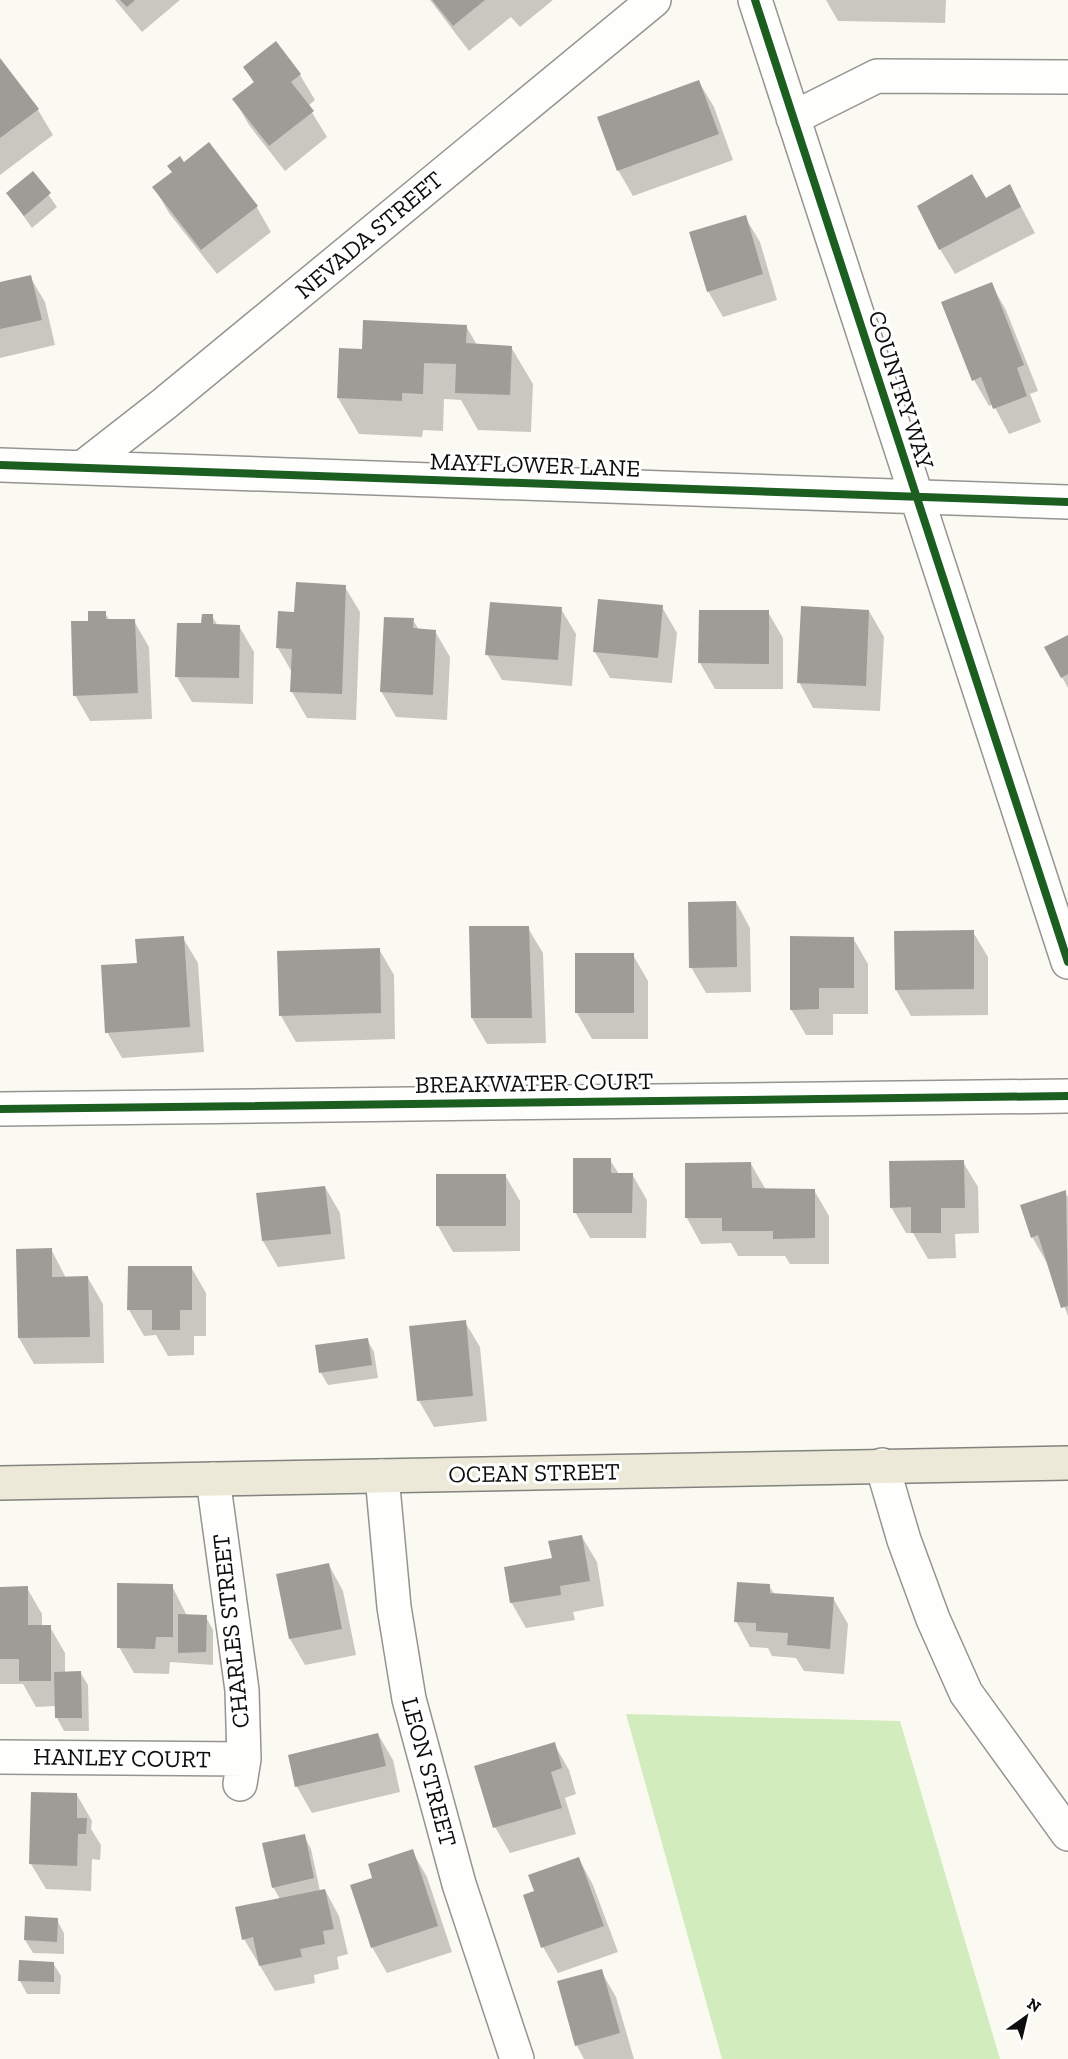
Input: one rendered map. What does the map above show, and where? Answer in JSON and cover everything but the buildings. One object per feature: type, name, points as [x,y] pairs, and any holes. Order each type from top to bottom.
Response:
[{"type":"main road","name":"OCEAN STREET","points":[[0,1483],[1068,1463]]},
{"type":"street","name":"NEVADA STREET","points":[[82,468],[164,404],[654,0]]},
{"type":"street","name":"COUNTRY WAY","points":[[755,0],[915,498],[1062,927],[1068,962]]},
{"type":"street","points":[[793,118],[878,76],[1068,77]]},
{"type":"street","name":"MAYFLOWER LANE","points":[[0,465],[1068,502]]},
{"type":"street","name":"BREAKWATER COURT","points":[[0,1109],[1068,1096]]},
{"type":"street","points":[[882,1465],[904,1540],[933,1619],[966,1693],[1068,1834]]},
{"type":"street","name":"LEON STREET","points":[[382,1476],[394,1607],[409,1699],[459,1884],[517,2059]]},
{"type":"street","name":"CHARLES STREET","points":[[213,1479],[242,1690],[242,1772]]},
{"type":"street","name":"HANLEY COURT","points":[[0,1757],[242,1772]]},
{"type":"green space","points":[[626,1714],[900,1721],[1000,2059],[722,2059]]},
{"type":"cycle path","points":[[755,0],[1068,962]]},
{"type":"cycle path","points":[[0,465],[1068,502]]},
{"type":"cycle path","points":[[0,1109],[1068,1096]]}]
